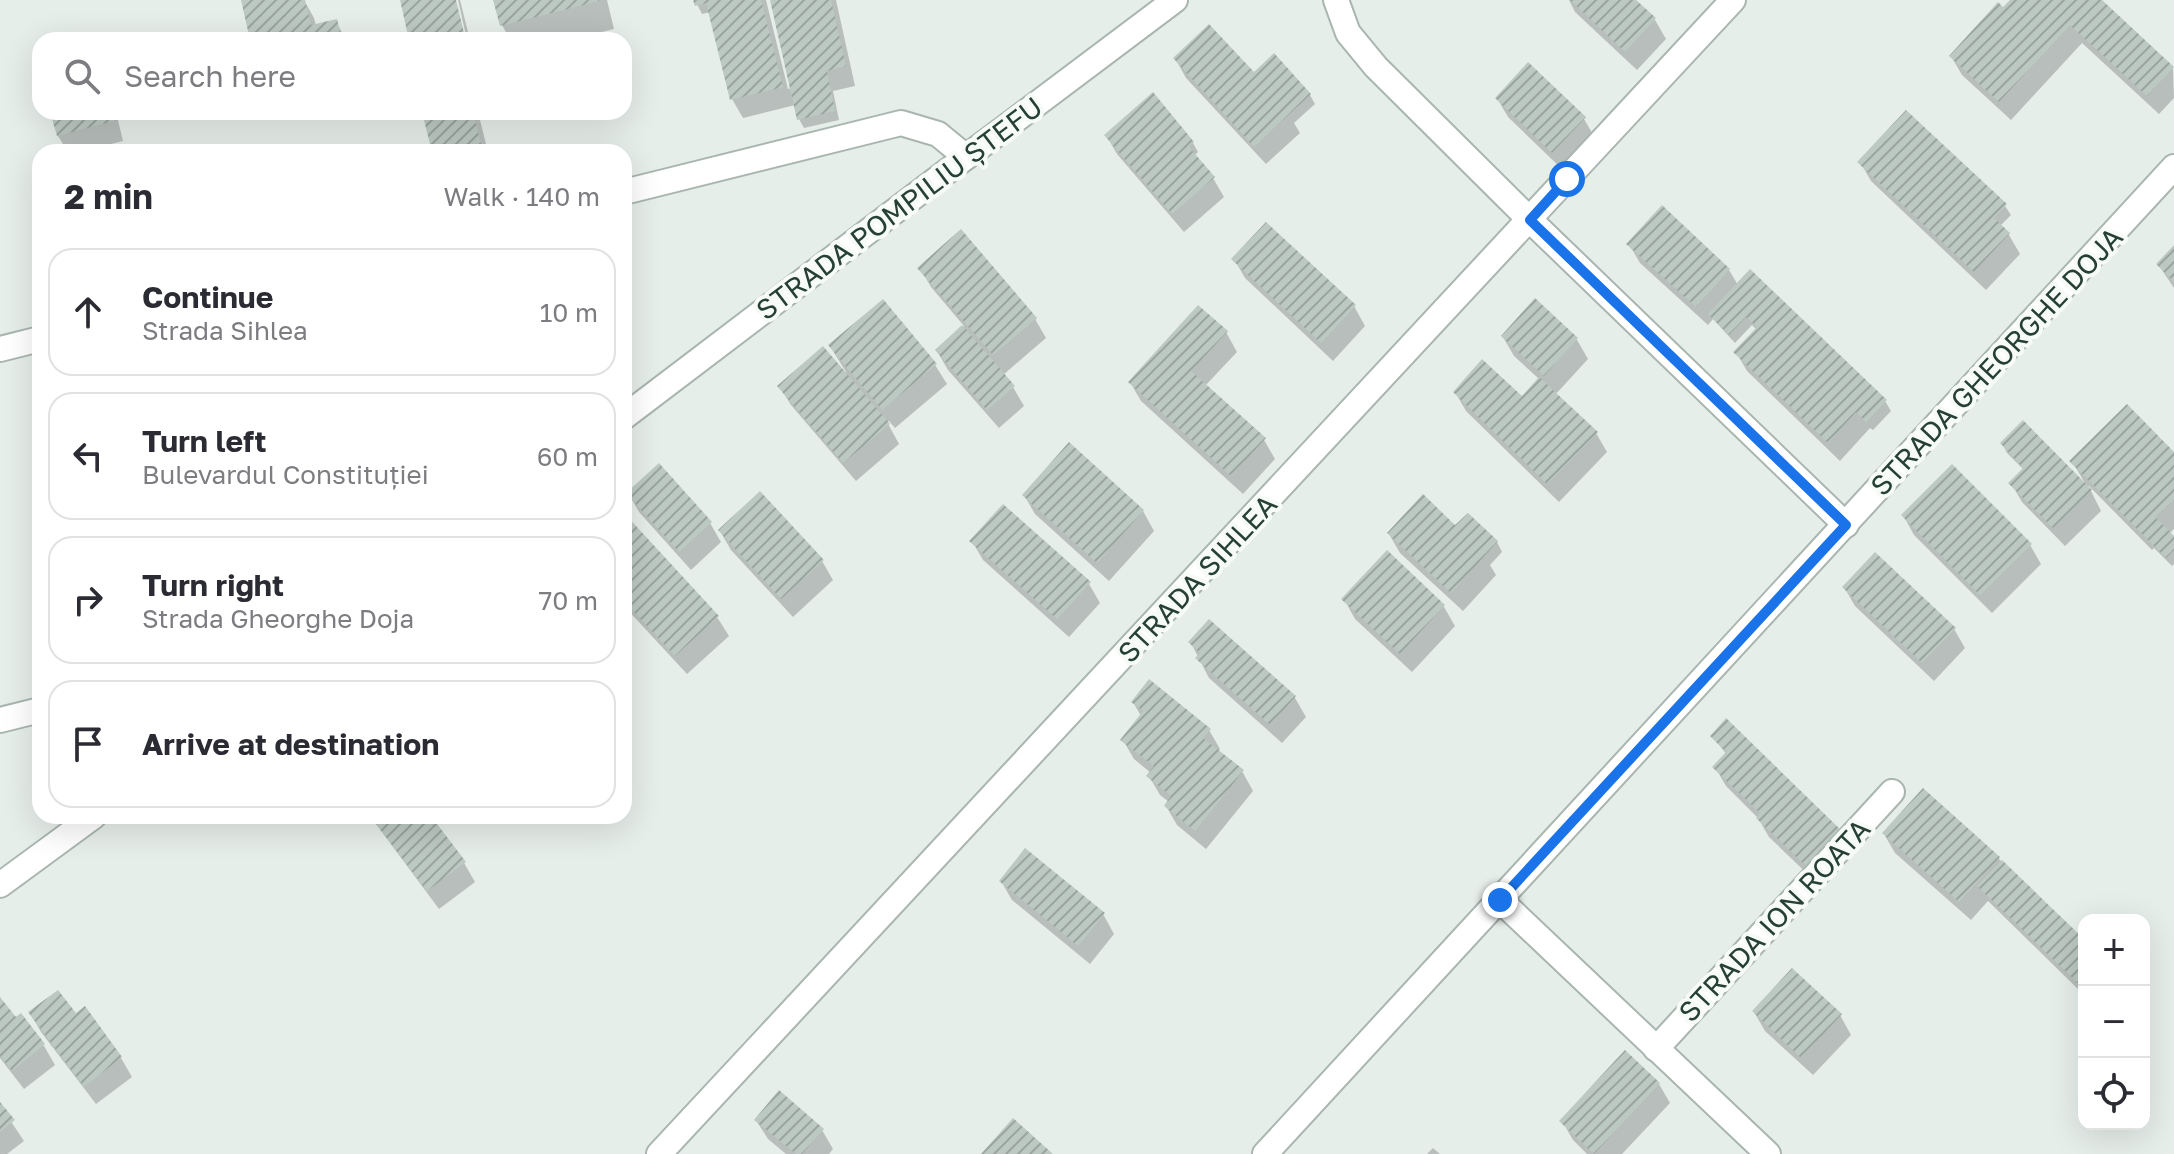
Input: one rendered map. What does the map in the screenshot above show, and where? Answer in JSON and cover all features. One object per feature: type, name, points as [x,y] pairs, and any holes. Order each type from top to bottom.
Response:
[{"type":"street","name":"STRADA POMPILIU ȘTEFU","points":[[632,411],[1175,0]]},
{"type":"street","points":[[1336,0],[1348,33],[1376,67],[1846,525]]},
{"type":"street","name":"STRADA SIHLEA","points":[[659,1154],[1733,0]]},
{"type":"street","points":[[632,190],[901,123],[938,134],[966,157]]},
{"type":"street","name":"STRADA GHEORGHE DOJA","points":[[1274,1151],[1500,900],[2174,167]]},
{"type":"street","points":[[0,349],[32,341]]},
{"type":"street","points":[[0,720],[32,712]]},
{"type":"street","name":"STRADA ION ROATA","points":[[1656,1049],[1892,792]]},
{"type":"street","points":[[0,885],[83,824]]},
{"type":"street","points":[[1500,900],[1768,1154]]},
{"type":"building","points":[[241,0],[305,0],[311,25],[337,19],[340,32],[248,32]]},
{"type":"building","points":[[400,0],[456,0],[464,32],[407,32]]},
{"type":"building","points":[[493,0],[599,0],[599,1],[500,26]]},
{"type":"building","points":[[693,0],[761,0],[783,87],[730,100],[706,3],[695,6]]},
{"type":"building","points":[[770,0],[831,0],[846,66],[827,71],[835,111],[797,120]]},
{"type":"building","points":[[1570,0],[1636,0],[1656,18],[1625,52]]},
{"type":"building","points":[[2010,0],[2102,0],[2174,67],[2147,96],[2070,25],[1999,102],[1949,56],[1998,2],[2003,7]]},
{"type":"building","points":[[1209,24],[1254,72],[1274,53],[1311,94],[1254,147],[1173,58]]},
{"type":"building","points":[[1528,62],[1586,117],[1552,153],[1495,98]]},
{"type":"building","points":[[1153,92],[1194,142],[1189,147],[1215,177],[1172,214],[1104,135]]},
{"type":"building","points":[[1906,110],[2007,204],[1994,218],[2010,233],[1974,272],[1857,162]]},
{"type":"building","points":[[52,120],[114,121],[57,136]]},
{"type":"building","points":[[424,120],[475,120],[481,144],[430,144]]},
{"type":"building","points":[[1662,205],[1730,269],[1696,307],[1626,244]]},
{"type":"building","points":[[1266,222],[1356,305],[1321,343],[1231,259]]},
{"type":"building","points":[[961,229],[1037,318],[993,355],[917,268]]},
{"type":"building","points":[[2174,245],[2174,282],[2156,264]]},
{"type":"building","points":[[1750,269],[1887,400],[1866,422],[1856,412],[1828,443],[1733,352],[1757,327],[1746,317],[1729,335],[1708,314]]},
{"type":"building","points":[[1535,298],[1578,338],[1544,376],[1501,336]]},
{"type":"building","points":[[883,299],[937,364],[882,410],[828,345]]},
{"type":"building","points":[[1198,305],[1228,331],[1191,371],[1266,438],[1231,476],[1128,382]]},
{"type":"building","points":[[962,325],[1015,386],[987,410],[935,350]]},
{"type":"building","points":[[823,346],[890,424],[843,463],[777,386]]},
{"type":"building","points":[[1482,359],[1522,396],[1539,377],[1598,432],[1547,484],[1453,392]]},
{"type":"building","points":[[2127,404],[2174,452],[2174,499],[2155,517],[2174,536],[2174,550],[2166,558],[2069,461]]},
{"type":"building","points":[[2023,420],[2092,490],[2053,528],[2008,483],[2023,468],[2000,443]]},
{"type":"building","points":[[1069,442],[1144,510],[1097,563],[1022,495]]},
{"type":"building","points":[[659,463],[712,522],[679,552],[632,500],[632,488]]},
{"type":"building","points":[[1952,464],[2032,544],[1980,595],[1901,515]]},
{"type":"building","points":[[760,491],[824,560],[781,599],[718,530]]},
{"type":"building","points":[[1423,494],[1455,525],[1468,513],[1498,541],[1451,593],[1387,533]]},
{"type":"building","points":[[1003,504],[1091,582],[1057,619],[969,541]]},
{"type":"building","points":[[632,522],[719,616],[675,656],[632,610]]},
{"type":"building","points":[[1387,550],[1445,605],[1400,654],[1341,599]]},
{"type":"building","points":[[1875,552],[1956,628],[1922,663],[1842,587]]},
{"type":"building","points":[[1209,619],[1296,696],[1270,725],[1195,658],[1200,653],[1188,642]]},
{"type":"building","points":[[1149,679],[1211,729],[1203,738],[1244,770],[1195,831],[1164,806],[1171,796],[1146,776],[1154,766],[1120,740],[1143,711],[1131,702]]},
{"type":"building","points":[[1726,718],[1843,832],[1807,867],[1756,818],[1760,813],[1712,767],[1726,752],[1710,736]]},
{"type":"building","points":[[1923,788],[2000,857],[1959,902],[1882,833]]},
{"type":"building","points":[[376,824],[437,824],[466,862],[427,891]]},
{"type":"building","points":[[1025,848],[1105,913],[1078,946],[999,881]]},
{"type":"building","points":[[2002,860],[2078,933],[2078,983],[1977,886]]},
{"type":"building","points":[[1792,968],[1842,1014],[1801,1058],[1752,1011]]},
{"type":"building","points":[[58,990],[76,1013],[85,1006],[122,1057],[84,1087],[28,1012]]},
{"type":"building","points":[[0,997],[16,1017],[21,1013],[45,1044],[12,1071],[0,1056]]},
{"type":"building","points":[[1625,1050],[1660,1083],[1594,1154],[1559,1121]]},
{"type":"building","points":[[779,1090],[824,1129],[802,1154],[796,1154],[754,1120]]},
{"type":"building","points":[[0,1102],[15,1120],[0,1132]]},
{"type":"building","points":[[1013,1118],[1053,1154],[981,1154]]},
{"type":"route","points":[[1500,900],[1846,525],[1530,220],[1567,179]]}]
